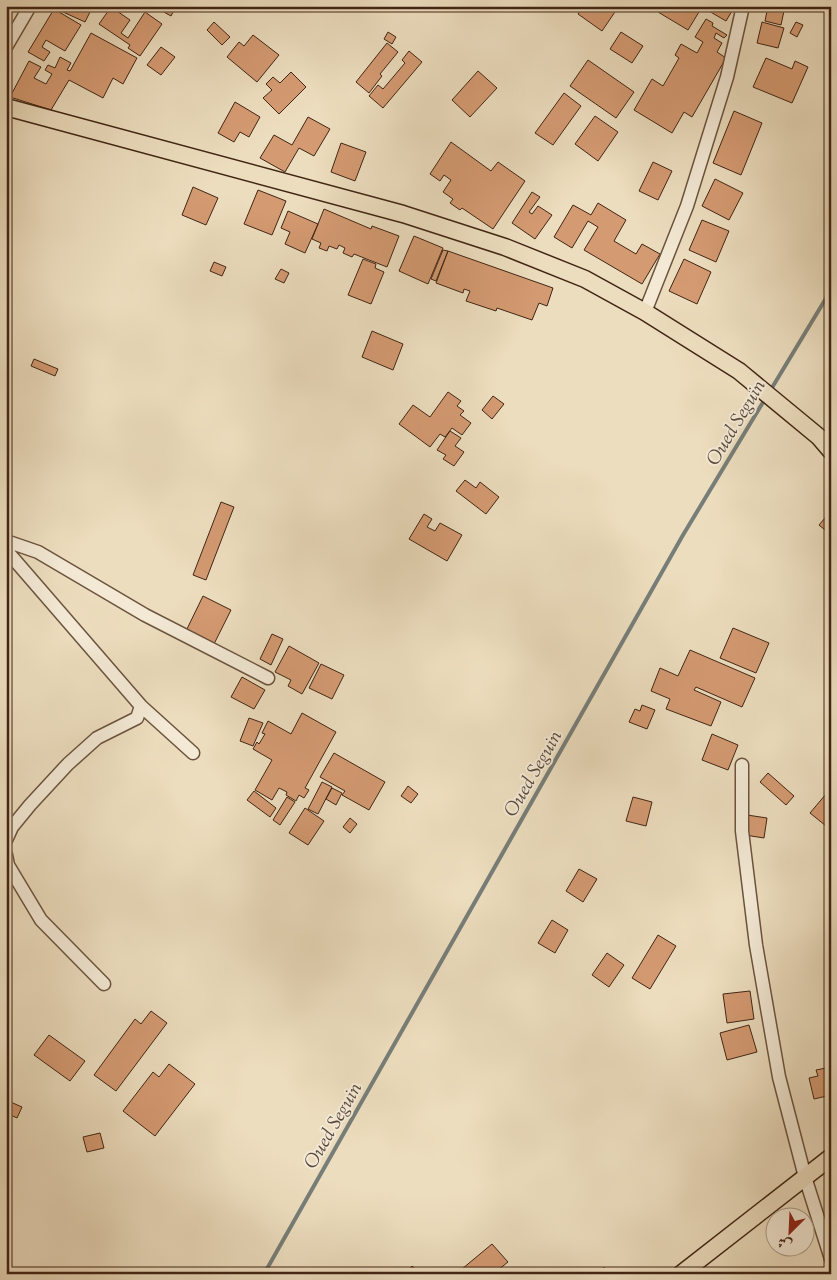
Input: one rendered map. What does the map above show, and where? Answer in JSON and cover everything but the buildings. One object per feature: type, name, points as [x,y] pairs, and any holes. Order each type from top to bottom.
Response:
[{"type":"main road","points":[[6,107],[403,214],[505,247],[585,280],[645,312],[739,371],[819,437],[831,451]]},
{"type":"main road","points":[[681,1274],[831,1157]]},
{"type":"street","points":[[6,47],[30,6]]},
{"type":"street","points":[[645,312],[688,206],[727,77],[743,6]]},
{"type":"street","points":[[6,541],[38,552],[146,615],[268,678]]},
{"type":"street","points":[[6,550],[141,706],[193,753]]},
{"type":"street","points":[[6,840],[12,827],[68,764],[97,738],[137,718],[141,706]]},
{"type":"street","points":[[742,764],[742,831],[756,945],[779,1077],[805,1177],[831,1259]]},
{"type":"street","points":[[6,855],[8,865],[41,920],[104,984]]},
{"type":"waterway","name":"Oued Seguin","points":[[770,391],[831,290]]},
{"type":"waterway","name":"Oued Seguin","points":[[264,1274],[683,535],[765,399]]}]
